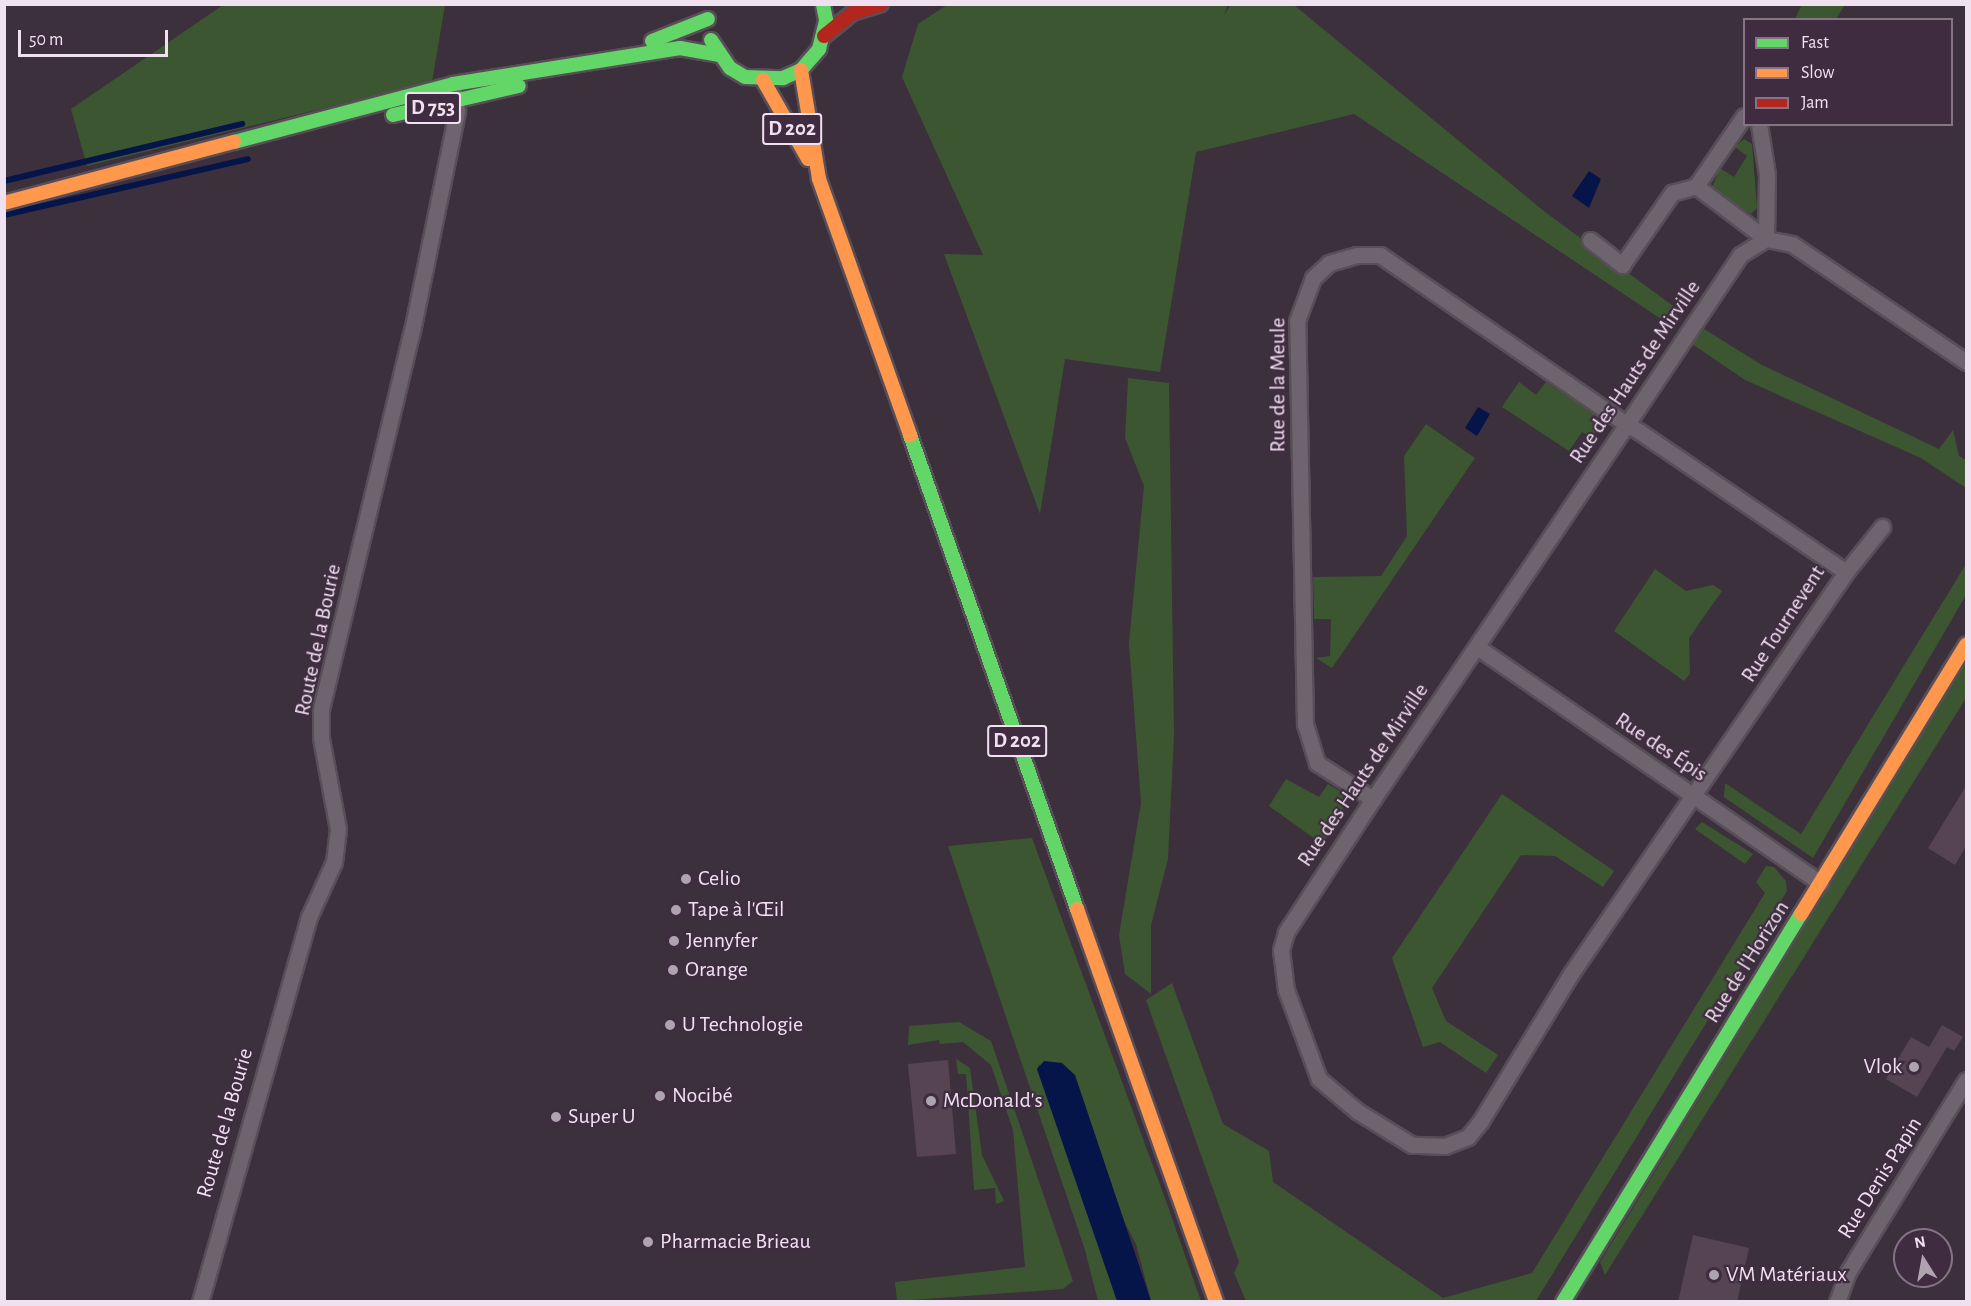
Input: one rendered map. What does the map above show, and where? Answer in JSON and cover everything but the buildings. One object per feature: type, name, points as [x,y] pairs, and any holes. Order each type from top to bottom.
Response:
[{"type":"main road","points":[[711,4],[708,19],[718,55],[738,72],[763,80],[801,70],[824,36],[852,14],[881,4]]},
{"type":"main road","points":[[823,4],[824,36]]},
{"type":"main road","name":"D 753","points":[[256,140],[456,104],[605,59],[708,19]]},
{"type":"main road","name":"D 753","points":[[4,203],[256,140],[453,84],[680,48],[718,55]]},
{"type":"main road","name":"D 202","points":[[801,70],[819,179]]},
{"type":"main road","name":"D 202","points":[[763,80],[819,179],[1216,1302]]},
{"type":"main road","name":"Rue de l'Horizon","points":[[1563,1302],[1966,645]]},
{"type":"street","name":"Route de la Bourie","points":[[200,1302],[309,917],[334,862],[338,829],[324,759],[321,709],[407,354],[456,104],[453,84]]},
{"type":"street","points":[[1590,240],[1622,265],[1672,193],[1696,186],[1743,117]]},
{"type":"street","points":[[1759,126],[1767,174],[1766,239]]},
{"type":"street","points":[[1696,186],[1766,239],[1791,244],[1966,362]]},
{"type":"street","name":"Rue des Hauts de Mirville","points":[[1694,797],[1572,972],[1480,1122],[1468,1137],[1429,1148],[1400,1140],[1319,1079],[1282,972],[1286,932],[1372,799],[1477,647],[1740,255],[1766,239]]},
{"type":"street","name":"Rue de la Meule","points":[[1372,799],[1317,764],[1305,724],[1298,321],[1313,278],[1329,263],[1357,255],[1380,255],[1627,424]]},
{"type":"street","name":"Rue Tournevent","points":[[1627,424],[1846,572],[1694,797]]},
{"type":"street","points":[[1846,572],[1882,527]]},
{"type":"street","name":"Rue des Épis","points":[[1477,647],[1821,883]]},
{"type":"street","name":"Rue Denis Papin","points":[[1837,1302],[1848,1272],[1966,1080]]},
{"type":"green space","points":[[1802,4],[1845,4],[1837,18],[1795,18]]},
{"type":"green space","points":[[223,5],[445,5],[432,82],[87,166],[71,109]]},
{"type":"green space","points":[[947,5],[1228,5],[1223,17],[1230,5],[1294,5],[1545,212],[1680,311],[1670,325],[1354,114],[1196,152],[1160,372],[1065,359],[1040,514],[944,254],[983,255],[902,77],[918,24]]},
{"type":"green space","points":[[1744,139],[1752,144],[1757,208],[1751,214],[1711,190],[1720,168],[1734,177],[1747,156],[1735,147]]},
{"type":"green space","points":[[1704,329],[1762,365],[1939,449],[1953,430],[1959,456],[1966,460],[1966,488],[1921,458],[1745,380],[1692,344]]},
{"type":"green space","points":[[1128,378],[1169,383],[1174,735],[1168,859],[1151,925],[1151,994],[1125,974],[1119,935],[1141,803],[1129,643],[1144,486],[1125,438]]},
{"type":"green space","points":[[1519,382],[1536,395],[1546,382],[1594,414],[1596,441],[1582,432],[1569,451],[1502,407]]},
{"type":"green space","points":[[1426,424],[1475,458],[1332,668],[1316,658],[1330,656],[1331,619],[1314,619],[1313,577],[1381,576],[1407,536],[1404,456]]},
{"type":"green space","points":[[1966,564],[1966,595],[1813,858],[1724,797],[1725,783],[1801,834]]},
{"type":"green space","points":[[1655,569],[1686,591],[1713,585],[1722,591],[1689,638],[1690,674],[1684,681],[1614,631]]},
{"type":"green space","points":[[1966,661],[1966,698],[1605,1275],[1600,1262]]},
{"type":"green space","points":[[1286,779],[1319,797],[1328,784],[1343,793],[1343,814],[1322,844],[1269,806]]},
{"type":"green space","points":[[1502,794],[1614,871],[1603,887],[1555,856],[1521,855],[1432,988],[1446,1021],[1498,1055],[1486,1073],[1440,1042],[1423,1047],[1392,958]]},
{"type":"green space","points":[[1702,822],[1753,854],[1745,864],[1695,829]]},
{"type":"green space","points":[[1032,838],[1201,1301],[1151,1301],[1136,1244],[1039,1064],[1037,1069],[1112,1277],[1117,1301],[1098,1301],[1085,1250],[948,846]]},
{"type":"green space","points":[[1766,866],[1774,867],[1786,881],[1787,891],[1536,1301],[1246,1301],[1234,1273],[1239,1262],[1146,1000],[1172,983],[1223,1124],[1269,1151],[1273,1182],[1443,1298],[1532,1273],[1765,893],[1756,882]]},
{"type":"green space","points":[[959,1022],[991,1041],[1073,1281],[1063,1289],[897,1301],[895,1282],[1025,1267],[1013,1130],[991,1065],[963,1042],[940,1044],[939,1040],[908,1045],[909,1026]]},
{"type":"green space","points":[[956,1059],[970,1068],[982,1155],[1004,1201],[996,1204],[995,1188],[974,1190],[966,1074],[958,1074]]},
{"type":"shaded area","points":[[1589,171],[1601,179],[1589,208],[1572,196]]},
{"type":"shaded area","points":[[1478,407],[1490,414],[1477,436],[1465,428]]},
{"type":"shaded area","points":[[1044,1061],[1062,1063],[1075,1075],[1151,1301],[1117,1301],[1037,1069]]},
{"type":"waterway","points":[[4,181],[242,124]]},
{"type":"waterway","points":[[4,215],[248,159]]},
{"type":"traffic: fast","points":[[711,40],[730,68],[745,77],[783,78],[801,70],[819,49],[826,20],[823,4]]},
{"type":"traffic: fast","points":[[652,41],[708,19]]},
{"type":"traffic: fast","points":[[234,142],[453,84],[680,48],[718,55]]},
{"type":"traffic: fast","points":[[393,115],[519,86]]},
{"type":"traffic: fast","points":[[910,435],[1077,909]]},
{"type":"traffic: fast","points":[[1563,1302],[1801,914]]},
{"type":"traffic: slow","points":[[801,70],[819,179],[910,435]]},
{"type":"traffic: slow","points":[[763,80],[808,159]]},
{"type":"traffic: slow","points":[[4,203],[234,142]]},
{"type":"traffic: slow","points":[[1801,914],[1966,645]]},
{"type":"traffic: slow","points":[[1077,909],[1216,1302]]},
{"type":"traffic: jam","points":[[824,36],[852,13],[881,4]]},
{"type":"place","name":"Celio","points":[[686,879]]},
{"type":"place","name":"Tape à l'Œil","points":[[676,910]]},
{"type":"place","name":"Jennyfer","points":[[674,941]]},
{"type":"place","name":"Orange","points":[[673,970]]},
{"type":"place","name":"U Technologie","points":[[670,1025]]},
{"type":"place","name":"Vlok","points":[[1914,1067]]},
{"type":"place","name":"Nocibé","points":[[660,1096]]},
{"type":"place","name":"McDonald's","points":[[931,1101]]},
{"type":"place","name":"Super U","points":[[556,1117]]},
{"type":"place","name":"Pharmacie Brieau","points":[[648,1242]]},
{"type":"place","name":"VM Matériaux","points":[[1714,1275]]}]
